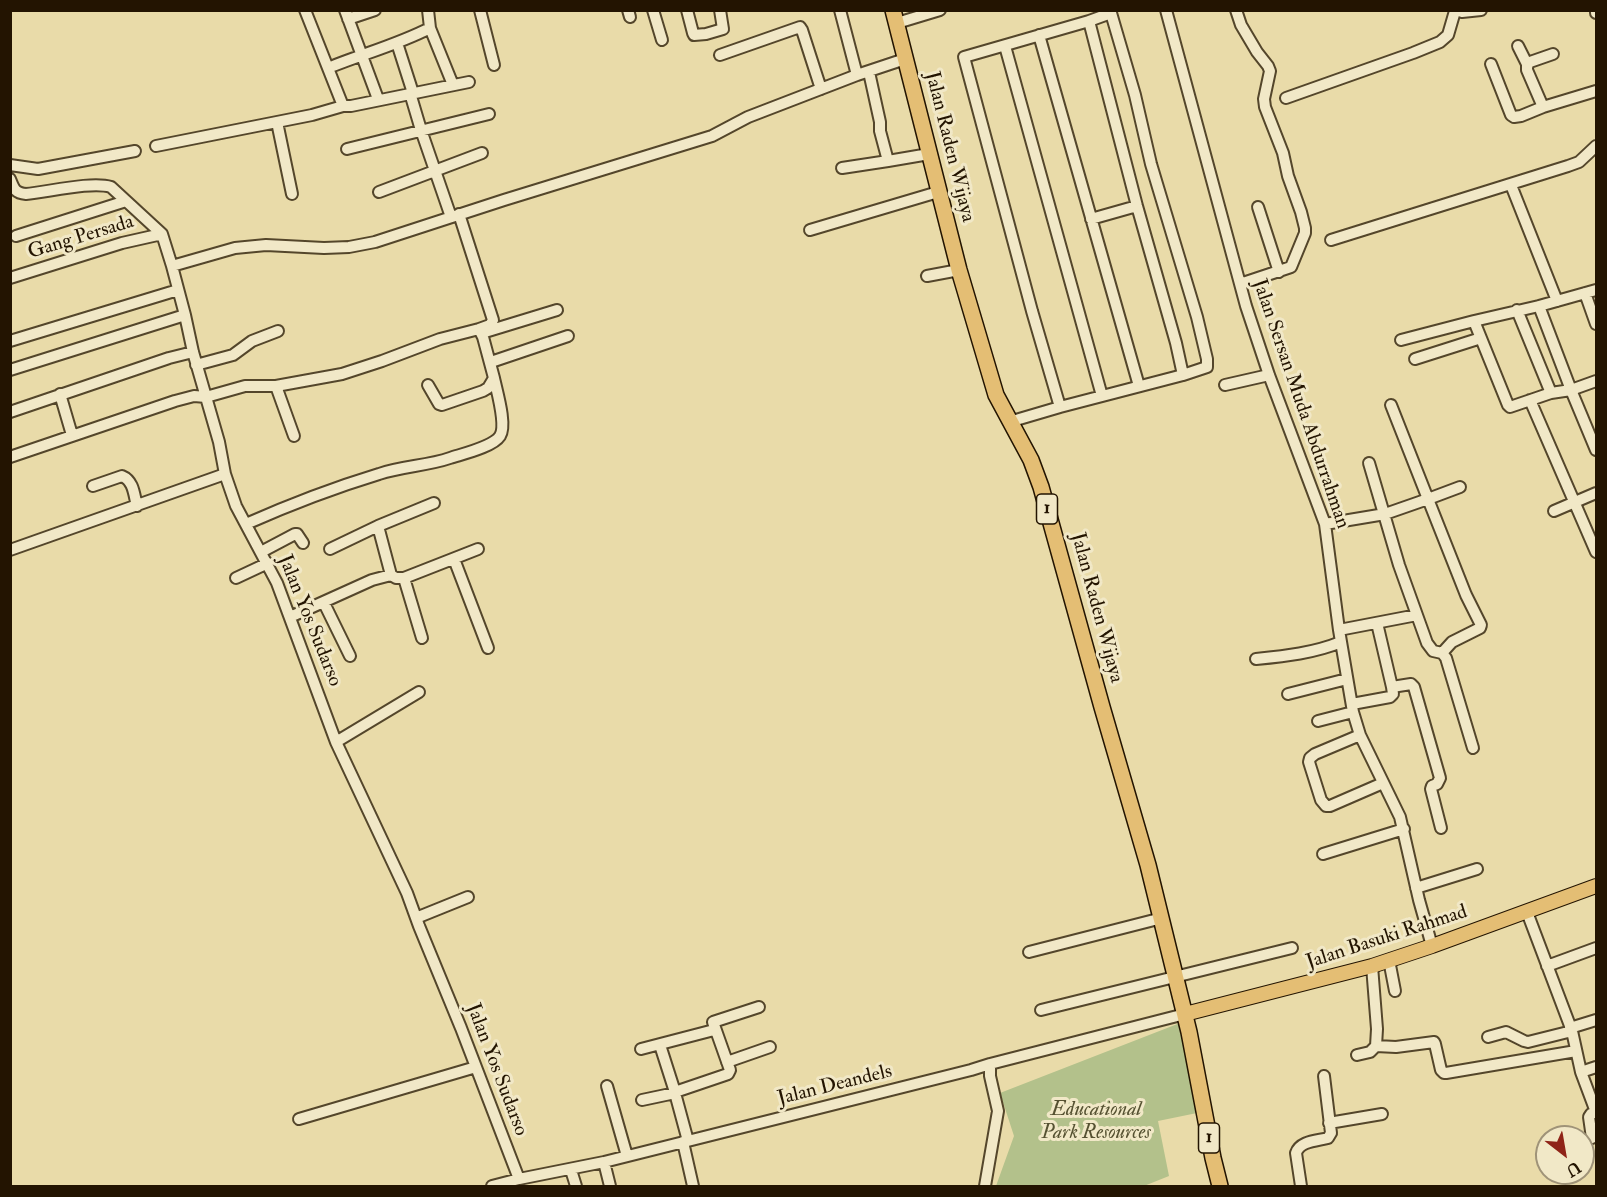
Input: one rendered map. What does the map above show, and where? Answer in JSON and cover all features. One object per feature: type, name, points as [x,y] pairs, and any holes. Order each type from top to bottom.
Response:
[{"type":"highway","name":"Jalan Raden Wijaya","points":[[895,17],[959,270],[996,395],[1030,460],[1041,487],[1101,707],[1148,865],[1185,1014]]},
{"type":"highway","name":"1","points":[[1185,1014],[1220,1186]]},
{"type":"main road","name":"Jalan Basuki Rahmad","points":[[1185,1014],[1372,966],[1596,886]]},
{"type":"street","points":[[305,10],[343,106]]},
{"type":"street","points":[[375,10],[347,15],[378,99]]},
{"type":"street","points":[[428,10],[430,28],[453,85]]},
{"type":"street","points":[[480,10],[494,66]]},
{"type":"street","points":[[653,10],[662,40]]},
{"type":"street","points":[[687,10],[694,35],[723,29],[720,10]]},
{"type":"street","points":[[840,10],[857,75]]},
{"type":"street","points":[[895,17],[940,10]]},
{"type":"street","name":"Jalan Sersan Muda Abdurrahman","points":[[1166,10],[1240,284],[1269,375],[1325,524],[1339,630],[1353,708],[1360,735],[1404,829],[1416,888],[1432,946]]},
{"type":"street","points":[[1236,10],[1257,52],[1270,71],[1264,99],[1265,107],[1280,144],[1305,228],[1291,267],[1240,284]]},
{"type":"street","points":[[1286,98],[1440,42],[1448,35],[1455,11],[1481,10]]},
{"type":"street","points":[[1009,422],[1207,367],[1208,359],[1151,164],[1135,95],[1110,12],[1089,21],[964,57],[1060,407]]},
{"type":"street","points":[[1089,21],[1183,375]]},
{"type":"street","points":[[720,55],[800,27],[821,89]]},
{"type":"street","points":[[328,68],[361,54],[397,43],[430,28]]},
{"type":"street","points":[[1040,35],[1139,386]]},
{"type":"street","points":[[397,43],[435,172],[455,216],[493,320],[481,331]]},
{"type":"street","points":[[1005,46],[1102,396]]},
{"type":"street","points":[[1518,46],[1543,107]]},
{"type":"street","points":[[1527,64],[1552,54]]},
{"type":"street","points":[[172,266],[235,248],[266,245],[349,247],[375,242],[712,136],[750,116],[905,59]]},
{"type":"street","points":[[1491,64],[1511,115],[1514,117],[1596,91]]},
{"type":"street","points":[[869,72],[888,161]]},
{"type":"street","points":[[156,146],[469,82]]},
{"type":"street","points":[[347,149],[489,114]]},
{"type":"street","points":[[277,122],[292,194]]},
{"type":"street","points":[[1331,240],[1579,162],[1596,146]]},
{"type":"street","points":[[10,165],[38,169],[135,151]]},
{"type":"street","points":[[379,192],[482,153]]},
{"type":"street","points":[[842,168],[929,154]]},
{"type":"street","points":[[10,179],[15,197],[104,184],[111,187],[162,234]]},
{"type":"street","points":[[1511,185],[1557,301]]},
{"type":"street","points":[[810,230],[938,192]]},
{"type":"street","points":[[16,236],[126,201]]},
{"type":"street","points":[[1091,219],[1137,206]]},
{"type":"street","points":[[1258,207],[1279,272]]},
{"type":"street","name":"Jalan Yos Sudarso","points":[[162,234],[185,315],[196,365],[219,442],[225,474],[236,506],[277,583],[336,742],[407,893],[519,1179]]},
{"type":"street","name":"Gang Persada","points":[[10,278],[122,243],[162,234]]},
{"type":"street","points":[[927,276],[959,270]]},
{"type":"street","points":[[10,342],[178,290]]},
{"type":"street","points":[[1401,340],[1596,290]]},
{"type":"street","points":[[1585,293],[1596,324]]},
{"type":"street","points":[[1539,306],[1596,450]]},
{"type":"street","points":[[10,457],[175,401],[194,396],[206,397],[245,386],[276,386],[342,374],[440,339],[481,331],[556,310]]},
{"type":"street","points":[[1517,310],[1551,393]]},
{"type":"street","points":[[10,370],[185,315]]},
{"type":"street","points":[[1474,321],[1510,407],[1596,381]]},
{"type":"street","points":[[196,365],[233,355],[252,341],[278,331]]},
{"type":"street","points":[[246,524],[379,473],[402,467],[428,465],[495,442],[502,431],[502,423],[491,362],[481,331]]},
{"type":"street","points":[[491,362],[568,336]]},
{"type":"street","points":[[1415,358],[1480,338]]},
{"type":"street","points":[[10,412],[193,352]]},
{"type":"street","points":[[1225,386],[1269,375]]},
{"type":"street","points":[[428,385],[442,405],[483,391],[488,388],[494,378]]},
{"type":"street","points":[[276,386],[294,436]]},
{"type":"street","points":[[63,393],[74,434]]},
{"type":"street","points":[[1530,400],[1596,552]]},
{"type":"street","points":[[1391,405],[1466,595],[1482,624],[1478,629],[1452,642],[1442,652]]},
{"type":"street","points":[[1369,463],[1417,615],[1429,647],[1433,651],[1442,652],[1446,658],[1473,748]]},
{"type":"street","points":[[10,550],[225,474]]},
{"type":"street","points":[[93,486],[125,477],[130,482],[137,506]]},
{"type":"street","points":[[1325,524],[1385,514],[1460,487]]},
{"type":"street","points":[[1554,511],[1596,493]]},
{"type":"street","points":[[330,549],[378,526],[434,504]]},
{"type":"street","points":[[378,526],[391,575]]},
{"type":"street","points":[[261,552],[295,534],[303,543]]},
{"type":"street","points":[[290,617],[372,580],[391,575],[404,578],[478,549]]},
{"type":"street","points":[[454,559],[488,648]]},
{"type":"street","points":[[236,578],[268,564]]},
{"type":"street","points":[[404,578],[422,638]]},
{"type":"street","points":[[324,603],[350,656]]},
{"type":"street","points":[[1339,630],[1417,615]]},
{"type":"street","points":[[1318,721],[1390,697],[1393,694],[1377,623]]},
{"type":"street","points":[[1256,659],[1320,650],[1341,642]]},
{"type":"street","points":[[1288,694],[1347,680]]},
{"type":"street","points":[[1392,687],[1411,684],[1414,687],[1440,778],[1437,784],[1432,786],[1431,792],[1441,828]]},
{"type":"street","points":[[336,742],[419,693]]},
{"type":"street","points":[[1360,735],[1310,758],[1321,801],[1326,806],[1330,806],[1383,783]]},
{"type":"street","points":[[1323,854],[1404,829]]},
{"type":"street","points":[[1416,888],[1477,869]]},
{"type":"street","points":[[416,918],[468,897]]},
{"type":"street","points":[[1527,912],[1571,1030],[1581,1072],[1596,1112],[1591,1114],[1589,1125]]},
{"type":"street","points":[[1029,952],[1162,918]]},
{"type":"street","points":[[1041,1010],[1292,948]]},
{"type":"street","points":[[1546,966],[1596,948]]},
{"type":"street","points":[[1389,960],[1395,991]]},
{"type":"street","points":[[1358,1055],[1370,1052],[1376,1046],[1377,1029],[1372,966]]},
{"type":"street","points":[[642,1100],[675,1093],[728,1074],[730,1070],[712,1024],[715,1021],[759,1007]]},
{"type":"street","name":"Jalan Deandels","points":[[492,1186],[604,1162],[1185,1014]]},
{"type":"street","points":[[1488,1037],[1506,1032],[1528,1042],[1571,1030],[1596,1020]]},
{"type":"street","points":[[641,1049],[714,1030]]},
{"type":"street","points":[[1376,1046],[1396,1047],[1435,1043],[1441,1070],[1446,1073],[1576,1051]]},
{"type":"street","points":[[660,1045],[675,1093],[693,1186]]},
{"type":"street","points":[[727,1062],[770,1047]]},
{"type":"street","points":[[985,1186],[998,1111],[988,1064]]},
{"type":"street","points":[[300,1119],[476,1067]]},
{"type":"street","points":[[1581,1072],[1596,1067]]},
{"type":"street","points":[[1301,1186],[1296,1150],[1303,1144],[1328,1138],[1331,1133],[1324,1076]]},
{"type":"street","points":[[607,1086],[627,1156]]},
{"type":"street","points":[[1329,1123],[1382,1114]]},
{"type":"street","points":[[604,1162],[610,1186]]},
{"type":"street","points":[[571,1170],[576,1186]]},
{"type":"green space","name":"Educational Park Resources","points":[[1180,1023],[1197,1113],[1158,1121],[1169,1176],[1144,1186],[996,1186],[1014,1136],[1000,1093]]}]
